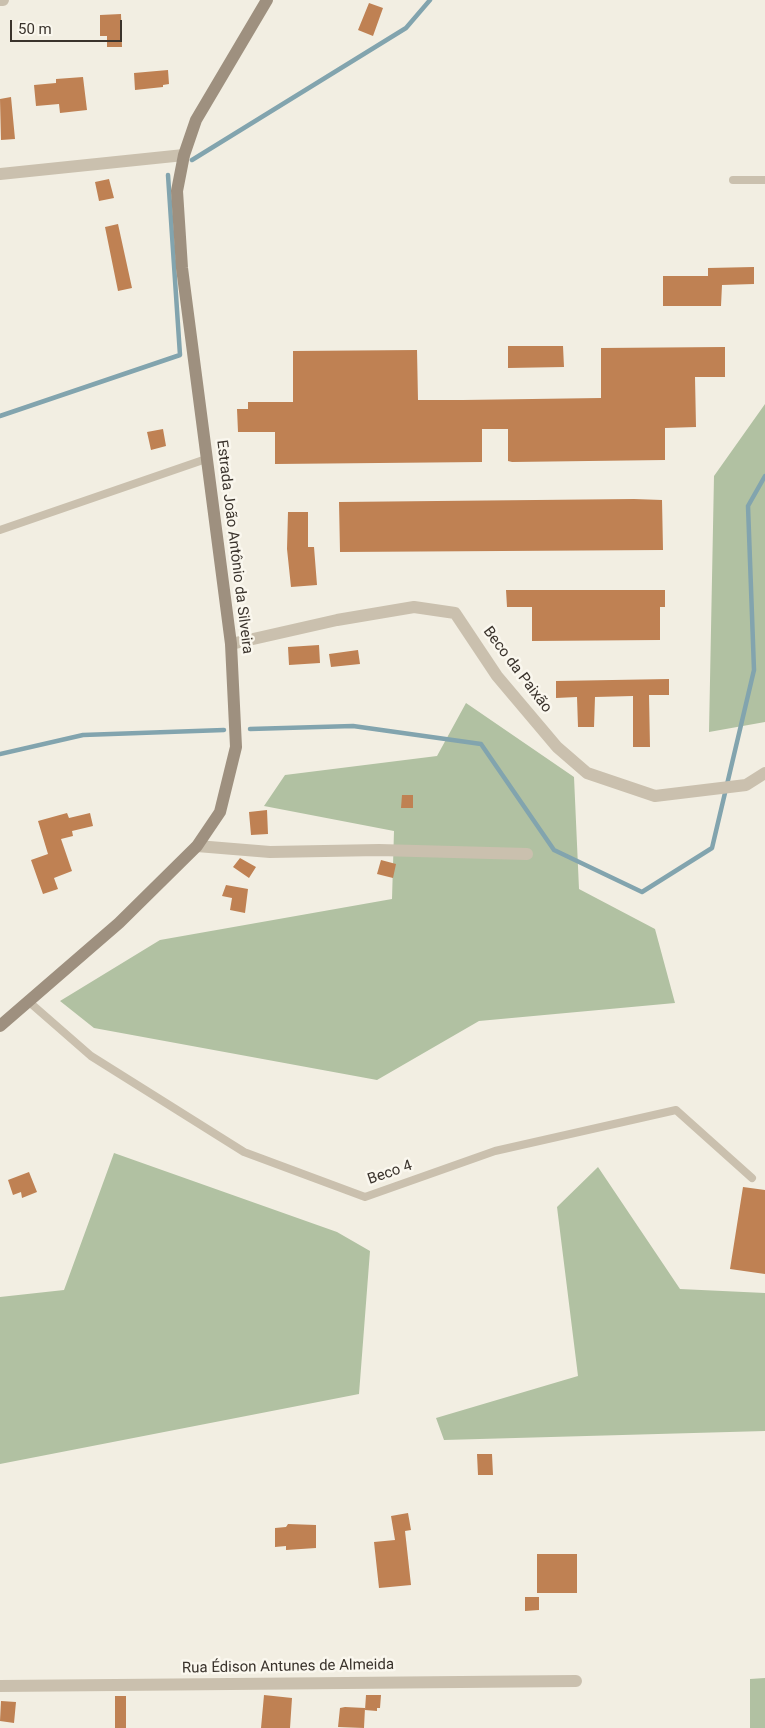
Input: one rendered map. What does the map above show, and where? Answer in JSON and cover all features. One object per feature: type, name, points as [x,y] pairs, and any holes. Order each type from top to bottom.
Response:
[{"type":"main road","name":"Estrada João Antônio da Silveira","points":[[0,1026],[119,923],[197,846],[220,812],[236,747],[231,644],[182,268],[177,191],[184,155],[196,120],[267,0]]},
{"type":"street","points":[[0,174],[184,155]]},
{"type":"street","name":"Beco da Paixão","points":[[231,644],[337,620],[414,608],[455,613],[503,683],[557,747],[587,773],[655,796],[746,785],[765,773]]},
{"type":"street","points":[[197,846],[270,852],[379,850],[527,854]]},
{"type":"street","name":"Rua Édison Antunes de Almeida","points":[[0,1686],[576,1681]]},
{"type":"lane","points":[[733,180],[765,180]]},
{"type":"lane","points":[[0,530],[206,459]]},
{"type":"lane","name":"Beco 4","points":[[28,1001],[91,1056],[244,1152],[364,1197],[495,1151],[676,1110],[752,1178]]},
{"type":"green space","points":[[765,404],[765,722],[709,732],[714,476]]},
{"type":"green space","points":[[466,703],[574,777],[579,889],[655,929],[675,1003],[479,1021],[377,1080],[94,1028],[60,1001],[160,940],[392,899],[394,831],[264,806],[285,775],[437,756]]},
{"type":"green space","points":[[114,1153],[337,1232],[370,1251],[359,1394],[0,1464],[0,1297],[64,1290]]},
{"type":"green space","points":[[598,1167],[680,1289],[765,1293],[765,1431],[444,1440],[436,1418],[578,1376],[557,1207]]},
{"type":"green space","points":[[765,1678],[765,1728],[750,1728],[750,1679]]},
{"type":"building","points":[[369,3],[383,8],[373,36],[358,30]]},
{"type":"building","points":[[121,14],[122,47],[107,47],[107,36],[100,36],[100,15]]},
{"type":"building","points":[[168,70],[169,84],[163,85],[163,87],[135,90],[134,73]]},
{"type":"building","points":[[83,77],[87,110],[60,113],[59,104],[36,106],[34,85],[56,83],[56,79]]},
{"type":"building","points":[[11,97],[15,139],[1,140],[0,99]]},
{"type":"building","points":[[109,179],[114,198],[99,201],[95,182]]},
{"type":"building","points":[[118,224],[132,288],[118,291],[105,227]]},
{"type":"building","points":[[754,267],[754,284],[722,285],[721,306],[663,306],[663,276],[708,276],[708,268]]},
{"type":"building","points":[[508,346],[563,346],[564,367],[508,368]]},
{"type":"building","points":[[725,347],[725,377],[695,377],[696,427],[665,428],[665,460],[512,462],[508,461],[508,429],[482,429],[482,462],[275,464],[275,432],[238,432],[237,409],[248,409],[248,402],[293,402],[293,351],[417,350],[418,400],[463,400],[601,398],[601,348]]},
{"type":"building","points":[[163,429],[166,446],[151,450],[147,432]]},
{"type":"building","points":[[662,500],[663,550],[340,552],[339,502]]},
{"type":"building","points":[[288,512],[308,512],[308,547],[314,547],[317,585],[291,587],[287,549]]},
{"type":"building","points":[[506,590],[665,590],[665,607],[660,607],[660,640],[532,641],[532,607],[507,607]]},
{"type":"building","points":[[319,645],[320,663],[289,665],[288,647]]},
{"type":"building","points":[[358,650],[360,664],[331,667],[329,654]]},
{"type":"building","points":[[669,679],[669,695],[649,695],[650,747],[633,747],[633,696],[595,697],[594,727],[578,727],[577,697],[556,698],[556,681]]},
{"type":"building","points":[[402,795],[413,795],[413,808],[401,808]]},
{"type":"building","points":[[267,810],[268,834],[251,835],[249,812]]},
{"type":"building","points":[[67,813],[69,818],[90,813],[93,826],[72,831],[73,836],[61,839],[72,871],[54,878],[58,889],[43,894],[31,860],[48,854],[38,821]]},
{"type":"building","points":[[240,858],[256,867],[249,878],[233,867]]},
{"type":"building","points":[[381,860],[396,864],[393,878],[377,874]]},
{"type":"building","points":[[226,885],[248,889],[245,913],[230,910],[232,898],[222,896]]},
{"type":"building","points":[[29,1172],[37,1192],[22,1198],[21,1192],[13,1195],[8,1180]]},
{"type":"building","points":[[743,1187],[765,1190],[765,1274],[730,1269]]},
{"type":"building","points":[[477,1454],[492,1454],[493,1475],[478,1475]]},
{"type":"building","points":[[408,1513],[411,1530],[405,1531],[411,1585],[379,1588],[374,1542],[395,1540],[391,1516]]},
{"type":"building","points":[[288,1524],[316,1525],[316,1548],[286,1550],[286,1546],[275,1547],[275,1528],[286,1527]]},
{"type":"building","points":[[537,1554],[577,1554],[577,1593],[537,1593]]},
{"type":"building","points":[[525,1597],[539,1597],[539,1610],[525,1611]]},
{"type":"building","points":[[264,1695],[292,1698],[290,1728],[261,1728]]},
{"type":"building","points":[[366,1695],[381,1695],[380,1708],[377,1708],[377,1711],[365,1710]]},
{"type":"building","points":[[115,1696],[126,1696],[126,1728],[115,1728]]},
{"type":"building","points":[[1,1701],[16,1702],[14,1723],[0,1721]]},
{"type":"building","points":[[340,1708],[365,1708],[364,1728],[338,1727]]},
{"type":"waterway","points":[[192,160],[406,28],[430,0]]},
{"type":"waterway","points":[[0,416],[180,355],[168,175]]},
{"type":"waterway","points":[[250,729],[353,726],[481,744],[554,850],[642,892],[712,848],[754,670],[748,506],[765,476]]},
{"type":"waterway","points":[[0,754],[83,735],[224,730]]}]
